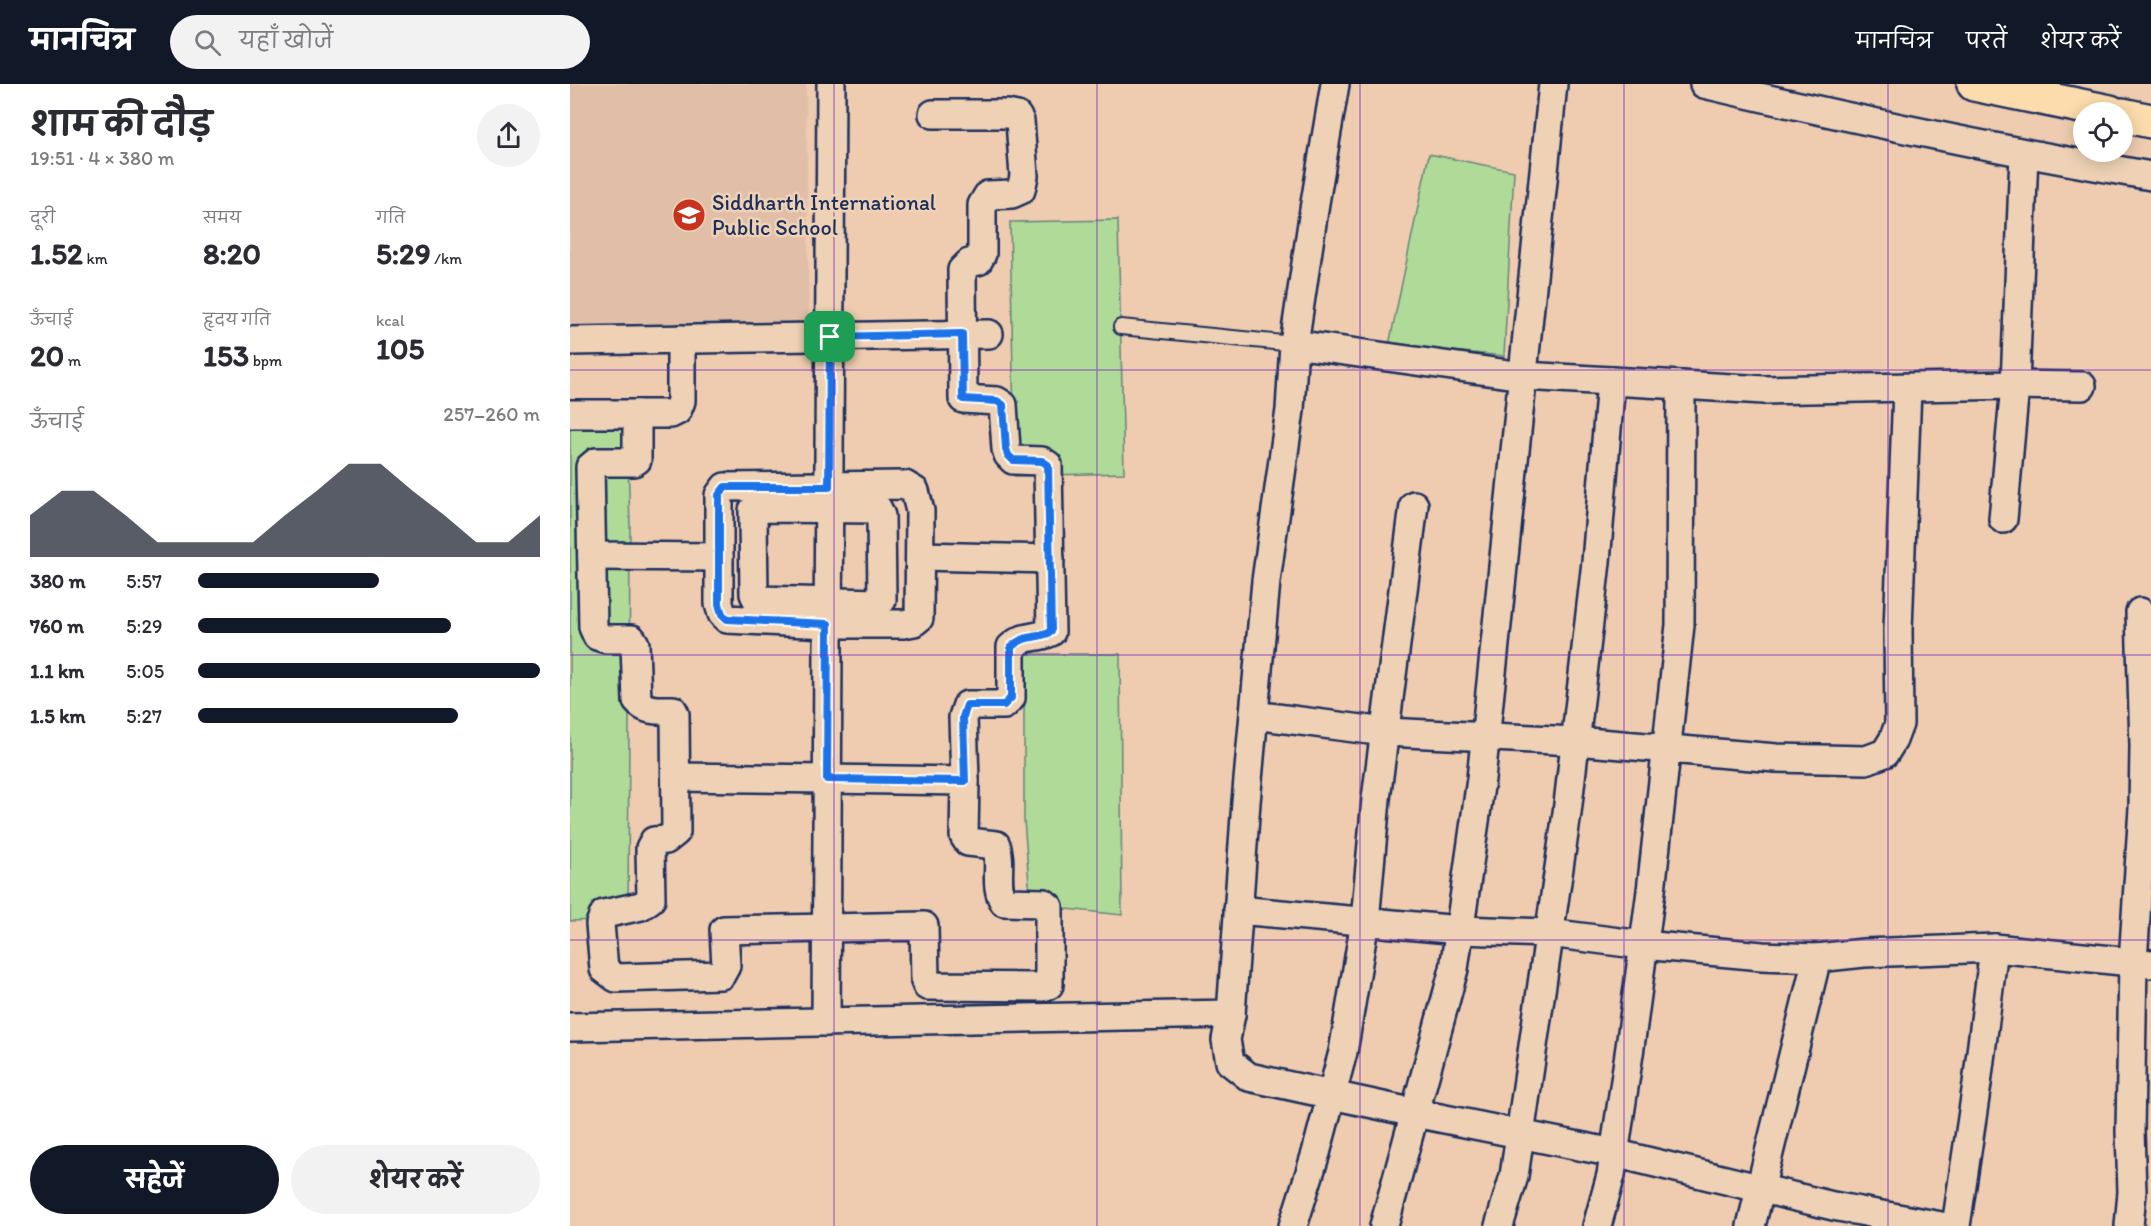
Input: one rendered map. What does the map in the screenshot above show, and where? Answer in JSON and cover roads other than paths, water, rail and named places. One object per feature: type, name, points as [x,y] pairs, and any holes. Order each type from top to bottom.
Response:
[{"type":"highway","points":[[1974,84],[2073,104]]},
{"type":"highway","points":[[2133,117],[2151,121]]},
{"type":"street","points":[[826,1022],[831,84]]},
{"type":"street","points":[[1335,84],[1294,344],[1290,410],[1266,581],[1231,1014],[1226,1040],[1230,1062],[1249,1077],[1614,1153],[1833,1206],[1941,1226]]},
{"type":"street","points":[[1384,1226],[1454,969],[1460,930],[1481,779],[1553,84]]},
{"type":"street","points":[[1704,84],[1868,122],[2024,154],[2151,176]]},
{"type":"street","points":[[637,414],[637,460],[634,462],[596,462],[590,467],[593,627],[597,636],[606,639],[632,639],[635,644],[637,701],[641,706],[652,710],[673,710],[675,714],[676,832],[666,840],[654,841],[650,848],[651,899],[641,906],[603,914],[600,924],[603,969],[616,978],[721,975],[726,966],[724,930],[924,926],[925,981],[929,987],[1043,987],[1049,985],[1049,907],[1044,903],[1004,902],[999,895],[999,853],[996,845],[968,842],[964,836],[963,717],[967,705],[1004,705],[1011,698],[1011,647],[1022,638],[1051,632],[1048,465],[1042,461],[1013,460],[1008,455],[1003,405],[997,401],[963,399],[962,270],[969,262],[978,261],[982,254],[982,205],[988,195],[1011,194],[1021,190],[1024,177],[1020,121],[1017,116],[1007,114],[933,114]]},
{"type":"street","points":[[2003,519],[2015,385],[2024,154]]},
{"type":"street","points":[[570,341],[989,334]]},
{"type":"street","points":[[570,414],[671,414],[677,411],[681,401],[681,339]]},
{"type":"street","points":[[1294,344],[1523,376],[1764,390],[2015,385],[2082,386]]},
{"type":"street","points":[[1499,1226],[1514,1176],[1550,933],[1596,562],[1611,381]]},
{"type":"street","points":[[1597,1226],[1611,1175],[1630,1047],[1651,891],[1680,625],[1680,385]]},
{"type":"street","points":[[1254,715],[1385,732],[1575,741],[1776,758],[1866,760],[1885,753],[1899,724],[1898,630],[1907,388]]},
{"type":"street","points":[[905,485],[915,490],[920,511],[920,556],[919,618],[914,622],[903,624],[757,600],[754,594],[753,510],[829,498],[905,485]]},
{"type":"street","points":[[725,487],[829,498],[878,509],[880,512],[882,597],[878,603],[828,613],[727,619],[722,614],[719,604],[719,557],[719,495],[725,487]]},
{"type":"street","points":[[1293,1226],[1316,1153],[1343,1052],[1365,921],[1385,732],[1414,505]]},
{"type":"street","points":[[592,556],[719,557]]},
{"type":"street","points":[[920,556],[1050,559]]},
{"type":"street","points":[[2129,1226],[2132,1192],[2130,1131],[2142,963],[2144,746],[2140,612]]},
{"type":"street","points":[[676,777],[965,781]]},
{"type":"street","points":[[1238,910],[1460,930],[1550,933],[1643,945],[1762,956],[1817,958],[1864,953],[1994,948],[2142,963]]},
{"type":"street","points":[[1956,1226],[1994,948]]},
{"type":"street","points":[[1751,1226],[1817,958]]},
{"type":"street","points":[[570,1027],[1231,1014]]},
{"type":"lane","points":[[1121,327],[1294,344]]},
{"type":"place","name":"Siddharth International Public School","points":[[689,215]]}]
